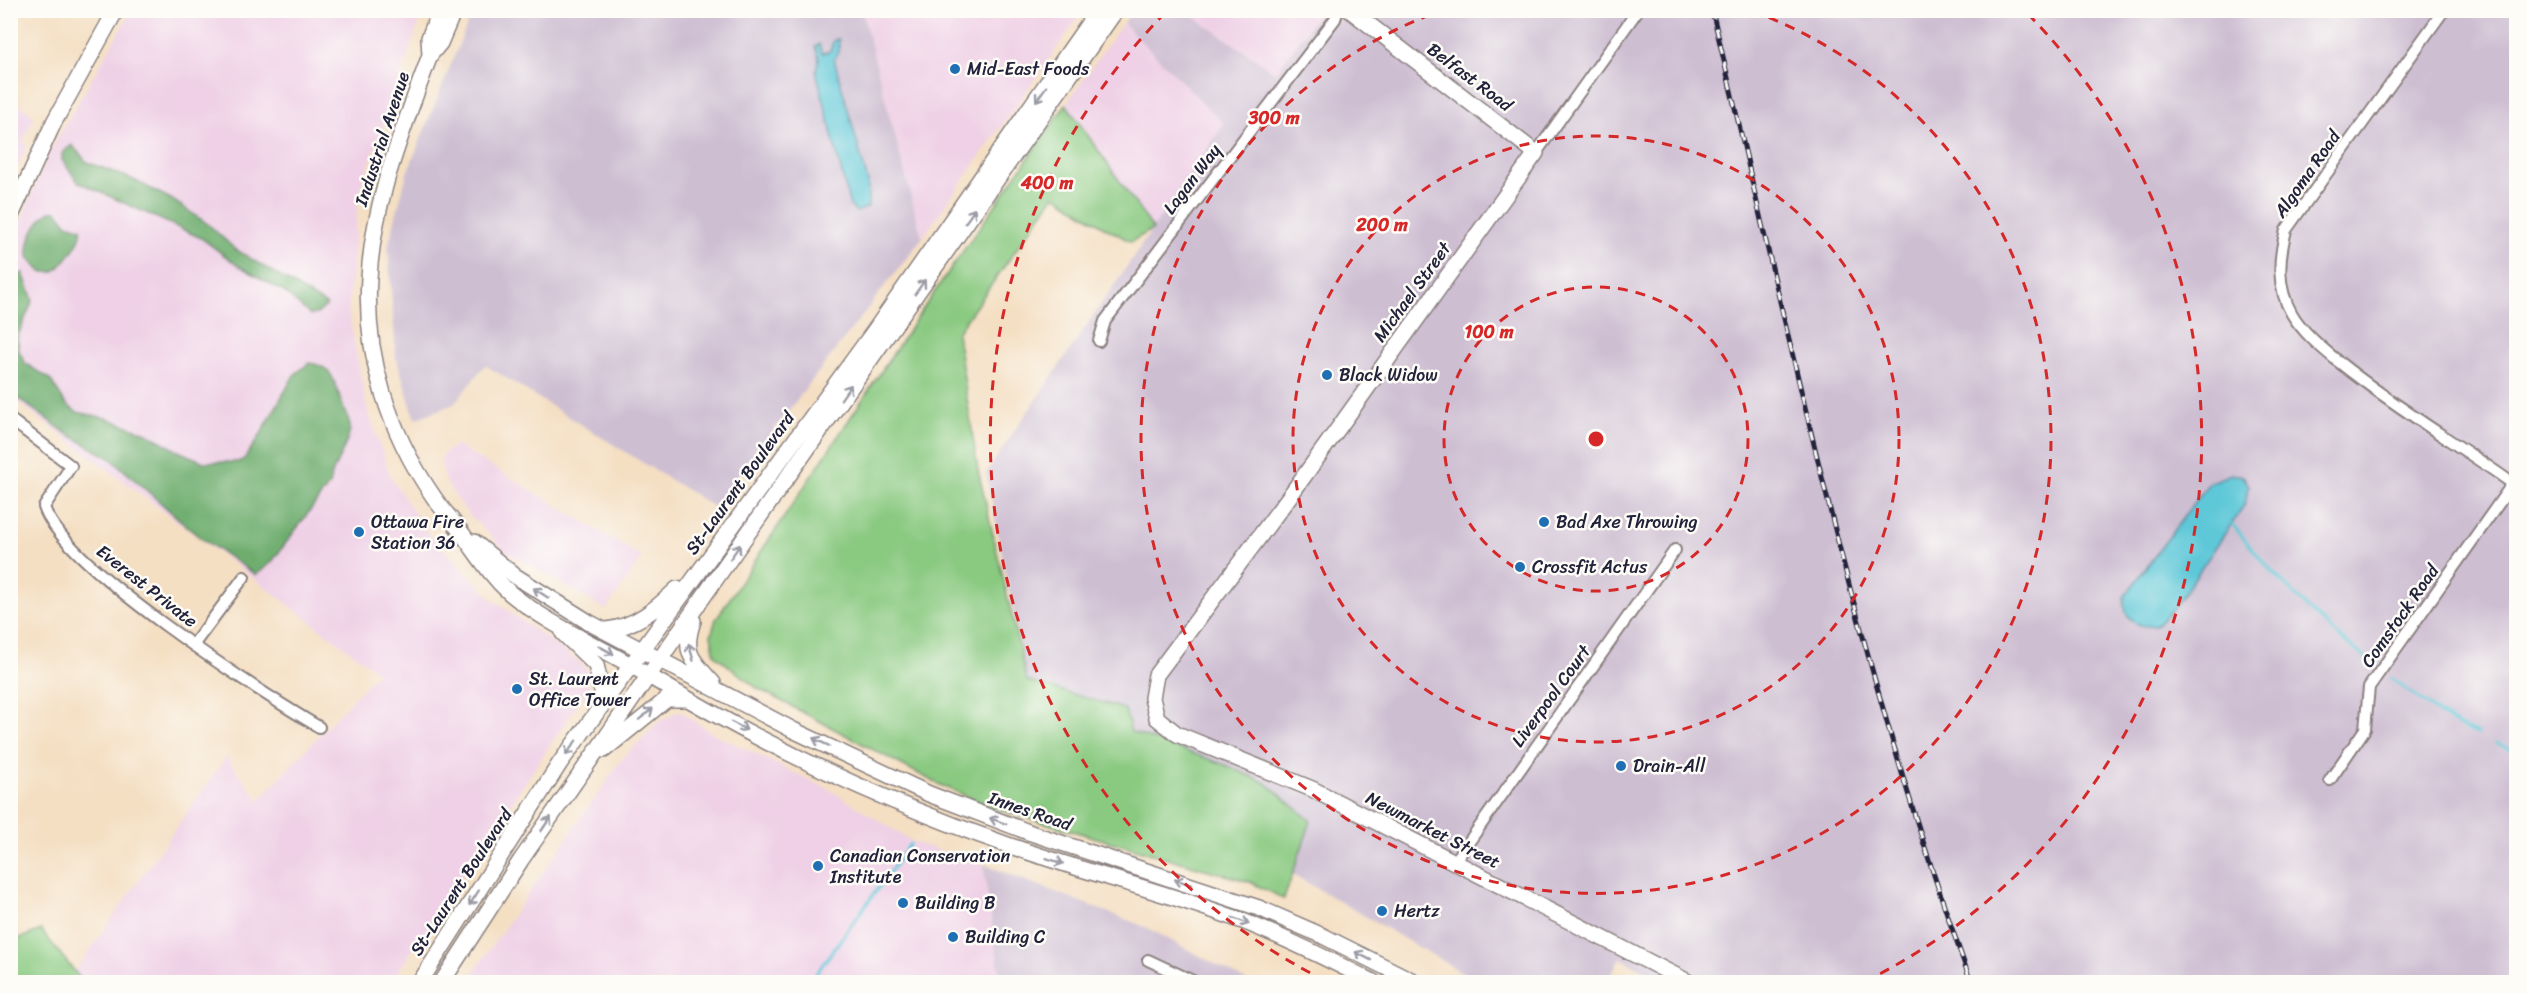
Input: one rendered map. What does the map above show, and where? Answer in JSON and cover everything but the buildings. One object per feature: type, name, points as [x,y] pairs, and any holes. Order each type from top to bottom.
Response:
[{"type":"main road","points":[[10,218],[54,122],[116,10]]},
{"type":"main road","name":"Industrial Avenue","points":[[430,56],[429,38],[440,10]]},
{"type":"main road","name":"Industrial Avenue","points":[[454,10],[440,43],[430,56],[381,195],[369,279],[372,343],[384,401],[400,439],[434,497],[494,578],[512,594],[543,615],[631,665]]},
{"type":"main road","name":"St-Laurent Boulevard","points":[[934,256],[1098,10]]},
{"type":"main road","name":"St-Laurent Boulevard","points":[[442,982],[877,337],[1116,10]]},
{"type":"main road","name":"Belfast Road","points":[[1350,10],[1536,153]]},
{"type":"main road","name":"Michael Street","points":[[1157,718],[1152,698],[1156,675],[1310,468],[1536,153]]},
{"type":"main road","name":"St-Laurent Boulevard","points":[[420,982],[550,778],[604,700],[710,556],[877,337]]},
{"type":"main road","name":"Industrial Avenue","points":[[464,535],[541,594],[643,649]]},
{"type":"main road","points":[[607,630],[631,626],[648,614],[710,556]]},
{"type":"main road","points":[[701,600],[688,637],[689,651],[698,667],[724,694]]},
{"type":"main road","points":[[543,615],[596,665],[604,700]]},
{"type":"main road","name":"Innes Road","points":[[643,649],[724,694],[947,802],[1030,833],[1189,883],[1259,908],[1323,936],[1415,982]]},
{"type":"main road","points":[[631,665],[688,699],[783,750],[894,800],[1004,844],[1240,920],[1373,982]]},
{"type":"main road","points":[[586,766],[661,703],[671,698],[688,699]]},
{"type":"main road","name":"Newmarket Street","points":[[1157,718],[1177,734],[1312,789],[1688,982]]},
{"type":"street","name":"Lagan Way","points":[[1099,341],[1105,321],[1335,19],[1338,10]]},
{"type":"street","name":"Michael Street","points":[[1536,153],[1638,10]]},
{"type":"street","name":"Algoma Road","points":[[2444,10],[2286,230],[2280,253],[2281,284],[2292,314],[2318,345],[2367,385],[2515,483]]},
{"type":"street","name":"Everest Private","points":[[10,419],[71,466],[46,501],[44,507],[47,518],[107,580],[249,684],[319,727]]},
{"type":"street","name":"Comstock Road","points":[[2330,780],[2365,729],[2369,687],[2515,483]]},
{"type":"street","name":"Liverpool Court","points":[[1454,863],[1676,550]]},
{"type":"street","points":[[194,644],[244,577]]},
{"type":"street","points":[[1148,960],[1195,982]]},
{"type":"shaded area","points":[[473,10],[862,11],[922,238],[714,507],[485,365],[454,404],[415,419],[396,357],[388,247],[407,173]]},
{"type":"shaded area","points":[[131,11],[423,11],[359,193],[348,310],[367,408],[391,478],[428,533],[493,600],[581,663],[591,676],[588,689],[391,982],[84,982],[75,971],[226,757],[259,800],[378,672],[11,397],[10,247],[50,151]]},
{"type":"shaded area","points":[[862,11],[1083,11],[922,238]]},
{"type":"shaded area","points":[[1133,11],[1186,11],[1276,73],[1320,11],[2516,11],[2516,982],[1665,982],[1620,958],[1608,982],[1479,982],[1292,874],[1310,821],[1266,783],[1223,764],[1131,732],[1125,709],[1027,681],[986,473],[1224,124],[1123,23]]},
{"type":"shaded area","points":[[1186,11],[1320,11],[1276,73]]},
{"type":"shaded area","points":[[1123,23],[1225,124],[1153,229],[1066,104]]},
{"type":"shaded area","points":[[11,97],[34,117],[23,141],[27,146],[11,183]]},
{"type":"shaded area","points":[[456,445],[642,557],[606,610],[507,552],[468,514],[448,486],[440,462],[444,453]]},
{"type":"shaded area","points":[[680,711],[710,732],[830,790],[913,842],[983,864],[1001,982],[467,982],[622,759],[658,722]]},
{"type":"shaded area","points":[[983,864],[1148,928],[1248,982],[1001,982]]},
{"type":"green space","points":[[1066,104],[1153,229],[1131,242],[1055,195],[957,333],[978,470],[1027,681],[1125,709],[1131,732],[1223,764],[1266,783],[1311,821],[1284,899],[1250,882],[996,809],[936,783],[757,688],[715,655],[711,635],[716,619],[931,297]]},
{"type":"green space","points":[[72,145],[87,162],[132,179],[171,199],[208,224],[235,249],[327,305],[317,314],[310,315],[284,292],[236,264],[201,238],[78,182],[62,160],[62,153]]},
{"type":"green space","points":[[50,211],[57,211],[67,224],[81,228],[81,233],[72,251],[54,272],[41,272],[28,257],[29,244],[36,225]]},
{"type":"green space","points":[[23,273],[33,300],[17,338],[19,351],[26,364],[50,379],[65,403],[77,412],[106,418],[147,433],[178,451],[204,462],[238,462],[244,459],[294,375],[309,363],[324,368],[329,373],[336,385],[349,421],[348,437],[329,485],[271,563],[256,575],[198,536],[110,458],[66,433],[11,393],[11,278]]},
{"type":"green space","points":[[41,930],[83,982],[16,982],[11,963],[11,942]]},
{"type":"water","points":[[839,39],[839,50],[834,59],[868,182],[868,207],[857,212],[850,206],[816,71],[819,58],[815,47],[819,44],[822,53],[830,51],[834,40]]},
{"type":"water","points":[[2231,474],[2243,476],[2249,486],[2245,504],[2175,607],[2156,626],[2137,624],[2128,616],[2124,597],[2209,483]]},
{"type":"waterway","points":[[2232,524],[2296,596],[2368,660]]},
{"type":"waterway","points":[[2391,678],[2452,723],[2478,734]]},
{"type":"waterway","points":[[2496,743],[2516,751]]},
{"type":"waterway","points":[[810,982],[910,844]]},
{"type":"railway","points":[[1712,10],[1798,378],[1859,622],[1930,863],[1971,982]]},
{"type":"place","name":"Mid-East Foods","points":[[955,69]]},
{"type":"place","name":"Black Widow","points":[[1327,375]]},
{"type":"place","name":"Bad Axe Throwing","points":[[1544,522]]},
{"type":"place","name":"Ottawa Fire Station 36","points":[[359,532]]},
{"type":"place","name":"Crossfit Actus","points":[[1520,567]]},
{"type":"place","name":"St. Laurent Office Tower","points":[[517,689]]},
{"type":"place","name":"Drain-All","points":[[1621,766]]},
{"type":"place","name":"Canadian Conservation Institute","points":[[818,866]]},
{"type":"place","name":"Building B","points":[[903,903]]},
{"type":"place","name":"Hertz","points":[[1382,911]]},
{"type":"place","name":"Building C","points":[[953,937]]}]
